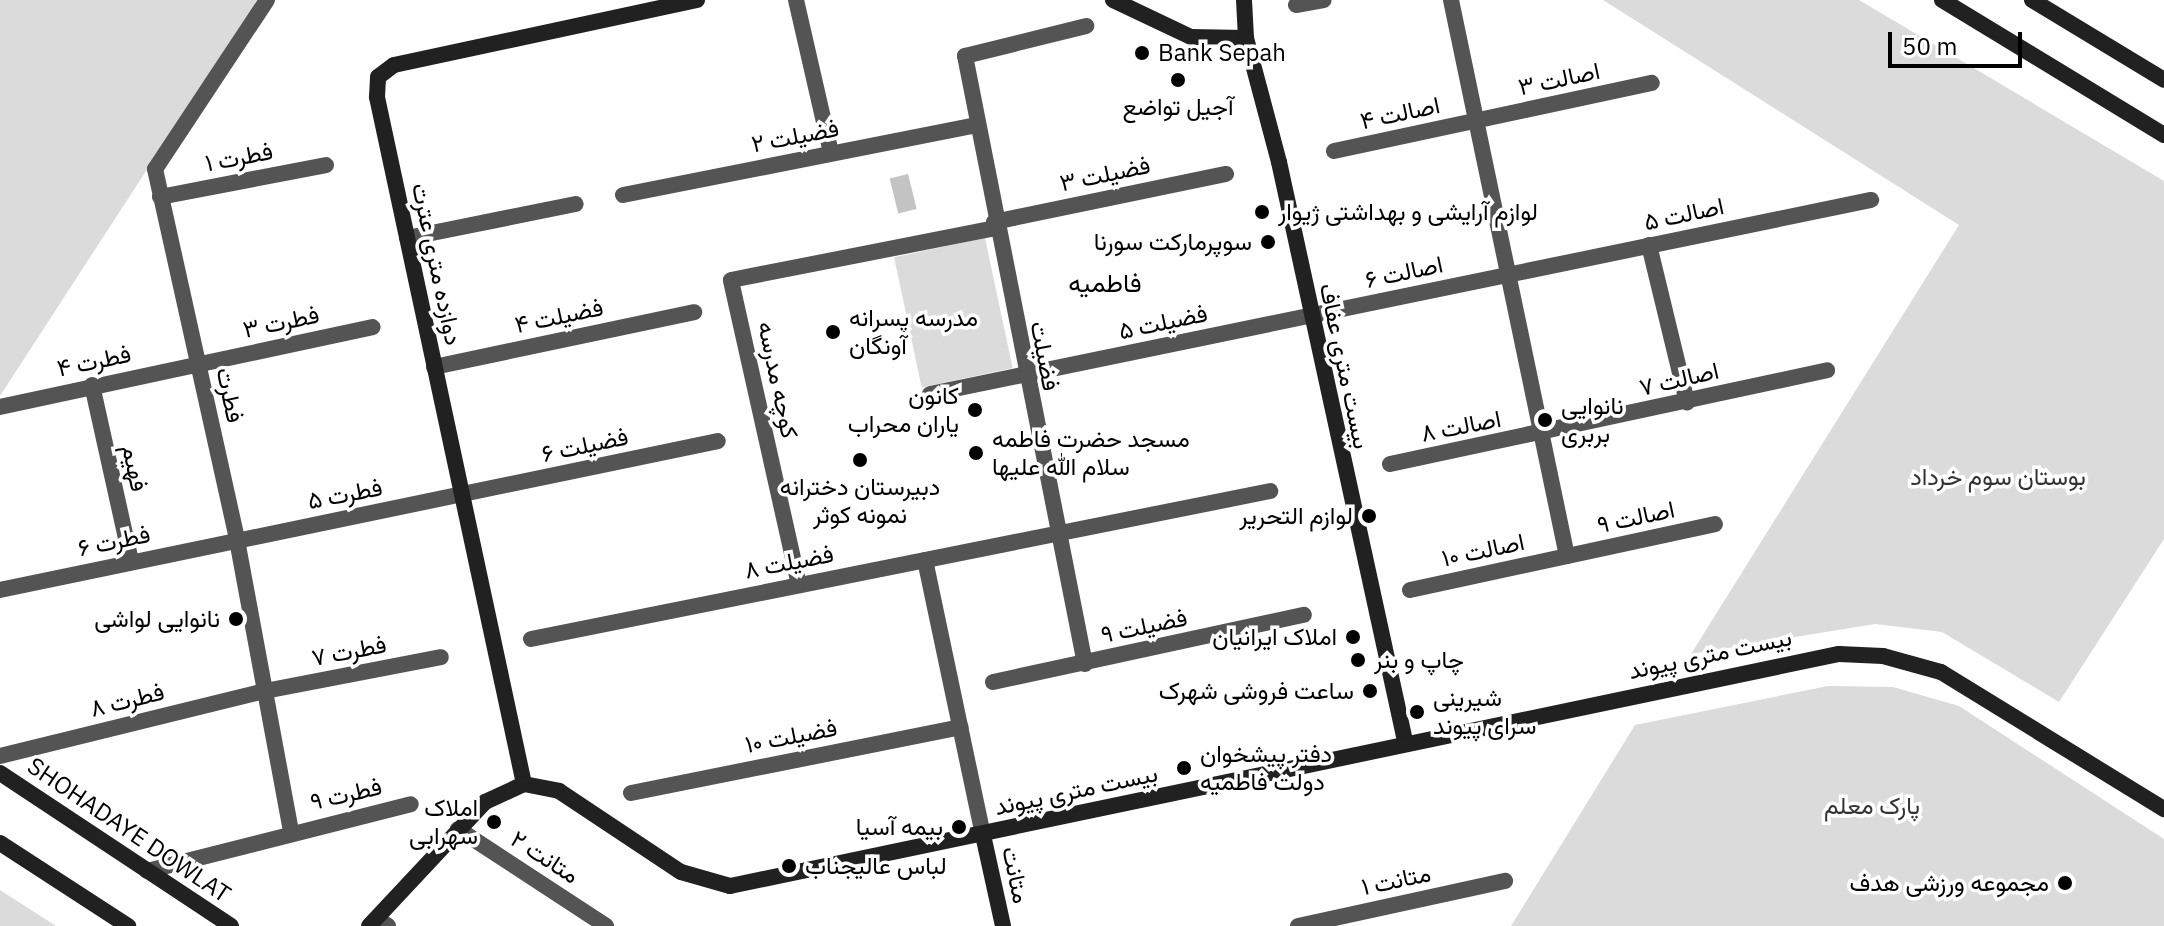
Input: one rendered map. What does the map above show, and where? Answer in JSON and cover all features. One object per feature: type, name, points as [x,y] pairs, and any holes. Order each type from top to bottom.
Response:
[{"type":"street","name":"فطرت","points":[[267,0],[155,169],[237,540],[291,831]]},
{"type":"street","name":"دوازده متری عترت","points":[[524,784],[377,97],[384,70],[697,0]]},
{"type":"street","points":[[796,0],[831,153]]},
{"type":"street","points":[[1113,0],[1191,37],[1246,38]]},
{"type":"street","name":"بیست متری عفاف","points":[[1244,0],[1246,38],[1405,741]]},
{"type":"street","points":[[1296,5],[1324,0]]},
{"type":"street","points":[[1451,0],[1567,556]]},
{"type":"street","points":[[1942,0],[2164,135]]},
{"type":"street","points":[[2032,0],[2164,80]]},
{"type":"street","name":"فضیلت","points":[[1085,664],[995,225],[965,56],[1086,26]]},
{"type":"street","name":"اصالت ۳","points":[[1476,121],[1652,83]]},
{"type":"street","name":"اصالت ۴","points":[[1334,151],[1476,121]]},
{"type":"street","name":"فضیلت ۲","points":[[623,195],[976,125]]},
{"type":"street","name":"فطرت ۱","points":[[160,197],[326,165]]},
{"type":"street","name":"فضیلت ۳","points":[[731,280],[1226,174]]},
{"type":"street","name":"اصالت ۵","points":[[1507,274],[1871,200]]},
{"type":"street","points":[[407,238],[576,204]]},
{"type":"street","points":[[1649,245],[1687,402]]},
{"type":"street","name":"اصالت ۶","points":[[1310,316],[1507,274]]},
{"type":"street","name":"کوچه مدرسه","points":[[731,280],[799,585]]},
{"type":"street","name":"فضیلت ۴","points":[[434,367],[694,312]]},
{"type":"street","name":"فضیلت ۵","points":[[930,394],[1310,316]]},
{"type":"street","name":"فطرت ۳","points":[[199,364],[373,327]]},
{"type":"street","name":"فطرت ۴","points":[[0,407],[199,364]]},
{"type":"street","name":"اصالت ۷","points":[[1541,435],[1827,370]]},
{"type":"street","name":"فهیم","points":[[92,385],[131,561]]},
{"type":"street","name":"اصالت ۸","points":[[1390,464],[1541,435]]},
{"type":"street","name":"فضیلت ۶","points":[[461,495],[718,441]]},
{"type":"street","name":"فضیلت ۸","points":[[531,639],[1270,491]]},
{"type":"street","name":"فطرت ۵","points":[[237,540],[461,495]]},
{"type":"street","name":"اصالت ۹","points":[[1567,556],[1715,524]]},
{"type":"street","name":"فطرت ۶","points":[[0,590],[237,540]]},
{"type":"street","name":"اصالت ۱۰","points":[[1410,590],[1567,556]]},
{"type":"street","points":[[925,560],[983,835]]},
{"type":"street","name":"فضیلت ۹","points":[[993,682],[1304,615]]},
{"type":"street","name":"بیست متری پیوند","points":[[524,784],[559,791],[681,872],[730,886],[983,835],[1405,741],[1811,658],[1867,655],[1920,663],[1969,685],[2164,809]]},
{"type":"street","name":"فطرت ۷","points":[[265,691],[441,657]]},
{"type":"street","name":"فطرت ۸","points":[[0,756],[265,691]]},
{"type":"street","name":"فضیلت ۱۰","points":[[631,793],[960,727]]},
{"type":"street","name":"SHOHADAYE DOWLAT","points":[[0,773],[231,926]]},
{"type":"street","points":[[378,924],[458,829],[485,802],[524,784]]},
{"type":"street","name":"فطرت ۹","points":[[147,871],[291,831],[411,804]]},
{"type":"street","name":"متانت ۲","points":[[458,829],[606,926]]},
{"type":"street","name":"متانت","points":[[983,835],[1003,926]]},
{"type":"street","points":[[0,843],[128,926]]},
{"type":"street","name":"متانت ۱","points":[[1298,926],[1505,881]]},
{"type":"green space","points":[[0,0],[257,0],[0,396]]},
{"type":"green space","name":"بوستان سوم خرداد","points":[[1603,0],[1859,0],[2164,181],[2164,539],[2059,702],[1942,632],[1875,624],[1691,654],[1959,225]]},
{"type":"green space","points":[[985,238],[1013,368],[922,387],[894,257]]},
{"type":"green space","name":"پارک معلم","points":[[1828,686],[1893,687],[1959,706],[2164,839],[2164,926],[1511,926],[1635,725]]},
{"type":"green space","points":[[0,890],[56,926],[0,926]]},
{"type":"building","points":[[908,174],[917,209],[898,214],[890,179]]},
{"type":"place","name":"Bank Sepah","points":[[1142,53]]},
{"type":"place","name":"آجیل تواضع","points":[[1178,80]]},
{"type":"place","name":"لوازم آرایشی و بهداشتی ژیوار","points":[[1262,212]]},
{"type":"place","name":"سوپرمارکت سورنا","points":[[1268,242]]},
{"type":"place","name":"مدرسه پسرانه آونگان","points":[[833,332]]},
{"type":"place","name":"کانون یاران محراب","points":[[975,410]]},
{"type":"place","name":"نانوایی بربری","points":[[1545,420]]},
{"type":"place","name":"مسجد حضرت فاطمه سلام الله علیها","points":[[976,453]]},
{"type":"place","name":"دبیرستان دخترانه نمونه کوثر","points":[[860,460]]},
{"type":"place","name":"لوازم التحریر","points":[[1369,516]]},
{"type":"place","name":"نانوایی لواشی","points":[[236,619]]},
{"type":"place","name":"املاک ایرانیان","points":[[1353,637]]},
{"type":"place","name":"چاپ و بنر","points":[[1358,660]]},
{"type":"place","name":"ساعت فروشی شهرک","points":[[1370,691]]},
{"type":"place","name":"شیرینی سرای پیوند","points":[[1417,712]]},
{"type":"place","name":"دفتر پیشخوان دولت فاطمیه","points":[[1184,768]]},
{"type":"place","name":"املاک سهرابی","points":[[494,822]]},
{"type":"place","name":"بیمه آسیا","points":[[959,827]]},
{"type":"place","name":"لباس عالیجناب","points":[[789,866]]},
{"type":"place","name":"مجموعه ورزشی هدف","points":[[2065,883]]},
{"type":"district","name":"فاطمیه","points":[[1105,283]]}]
